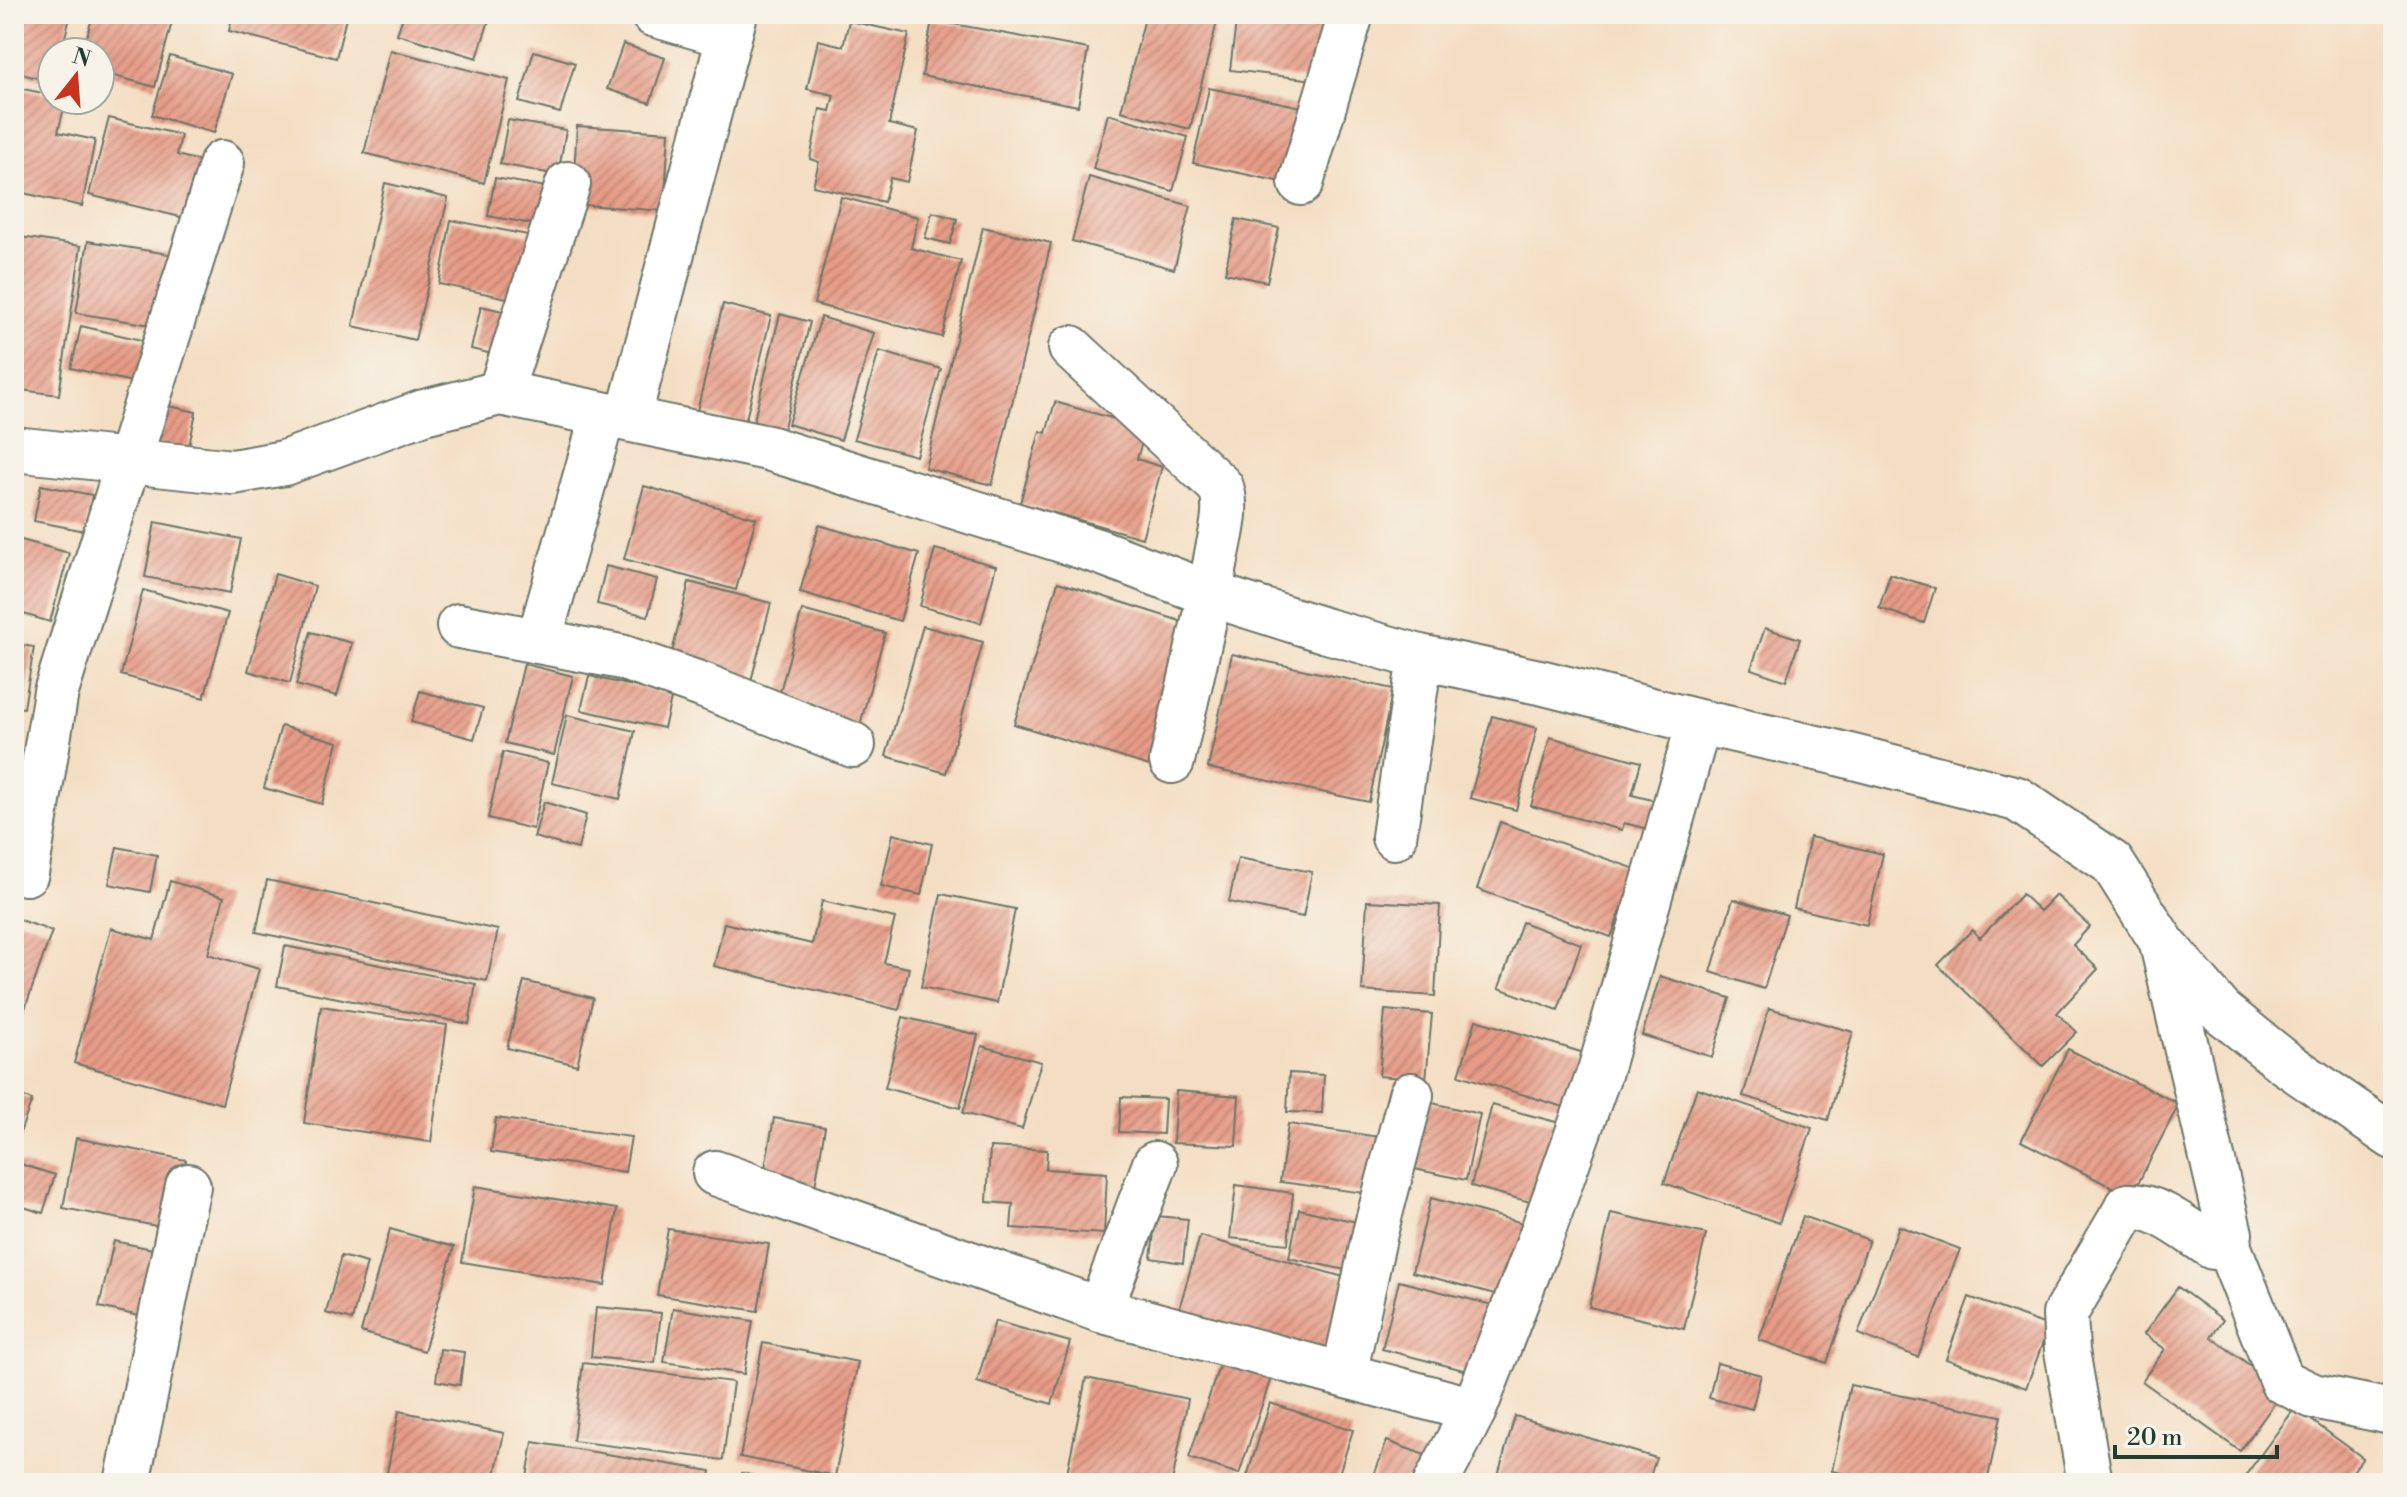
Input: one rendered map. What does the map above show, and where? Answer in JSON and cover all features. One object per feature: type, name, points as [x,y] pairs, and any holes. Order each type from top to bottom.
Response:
[{"type":"street","points":[[539,640],[615,417],[732,25],[653,14]]},
{"type":"street","points":[[1301,183],[1351,14]]},
{"type":"street","points":[[26,873],[56,692],[222,163]]},
{"type":"street","points":[[500,393],[568,184]]},
{"type":"street","points":[[1071,348],[1221,487],[1225,497],[1210,594],[1172,761]]},
{"type":"street","points":[[14,449],[233,472],[284,463],[424,412],[500,393],[768,448],[1100,552],[1210,594],[1420,657],[1830,751],[2017,799],[2112,863],[2162,942],[2222,1012],[2284,1062],[2393,1137]]},
{"type":"street","points":[[459,626],[621,657],[702,685],[853,745]]},
{"type":"street","points":[[1394,837],[1420,657]]},
{"type":"street","points":[[1446,1481],[1534,1256],[1600,1071],[1699,722]]},
{"type":"street","points":[[2162,942],[2230,1234],[2227,1243],[2282,1381],[2313,1396],[2391,1412]]},
{"type":"street","points":[[1344,1375],[1375,1233],[1411,1095]]},
{"type":"street","points":[[1100,1310],[1155,1164]]},
{"type":"street","points":[[715,1173],[1100,1310],[1474,1410]]},
{"type":"street","points":[[127,1483],[188,1186]]},
{"type":"street","points":[[2090,1483],[2067,1351],[2065,1314],[2078,1289],[2128,1206],[2154,1212],[2213,1247],[2227,1243]]},
{"type":"building","points":[[14,14],[71,14],[65,36],[36,36],[36,78],[14,72]]},
{"type":"building","points":[[93,14],[174,14],[155,87],[116,76],[116,36],[87,36]]},
{"type":"building","points":[[233,14],[347,14],[336,58],[229,31]]},
{"type":"building","points":[[404,14],[491,14],[477,58],[397,34]]},
{"type":"building","points":[[1146,14],[1219,14],[1190,129],[1121,111]]},
{"type":"building","points":[[1237,14],[1333,14],[1323,81],[1230,70]]},
{"type":"building","points":[[932,20],[1088,49],[1078,106],[922,76]]},
{"type":"building","points":[[849,21],[909,34],[889,124],[918,131],[907,182],[890,178],[884,202],[813,186],[819,162],[810,159],[820,109],[830,111],[834,95],[807,89],[818,40],[843,46]]},
{"type":"building","points":[[623,44],[665,58],[650,103],[607,89]]},
{"type":"building","points":[[390,50],[509,80],[484,183],[364,153]]},
{"type":"building","points":[[534,51],[575,63],[560,113],[519,102]]},
{"type":"building","points":[[170,56],[232,74],[214,133],[152,115]]},
{"type":"building","points":[[14,87],[36,92],[36,116],[62,116],[58,132],[95,140],[82,206],[14,191]]},
{"type":"building","points":[[1209,88],[1307,108],[1291,184],[1193,163]]},
{"type":"building","points":[[1108,114],[1188,137],[1173,191],[1093,169]]},
{"type":"building","points":[[109,118],[181,135],[177,155],[207,163],[193,220],[89,195]]},
{"type":"building","points":[[508,120],[566,130],[558,175],[500,164]]},
{"type":"building","points":[[577,126],[669,132],[664,211],[572,204]]},
{"type":"building","points":[[1089,177],[1191,206],[1174,269],[1072,241]]},
{"type":"building","points":[[495,178],[557,189],[550,227],[488,216]]},
{"type":"building","points":[[385,183],[448,198],[415,340],[353,326]]},
{"type":"building","points":[[841,197],[918,217],[911,248],[961,261],[942,337],[814,304]]},
{"type":"building","points":[[932,212],[957,219],[950,244],[925,238]]},
{"type":"building","points":[[1236,219],[1279,228],[1267,282],[1225,273]]},
{"type":"building","points":[[451,220],[538,237],[526,302],[439,284]]},
{"type":"building","points":[[983,227],[1051,243],[992,485],[925,468]]},
{"type":"building","points":[[14,236],[81,246],[59,395],[14,389]]},
{"type":"building","points":[[88,241],[175,255],[164,327],[76,313]]},
{"type":"building","points":[[723,304],[771,316],[745,423],[697,411]]},
{"type":"building","points":[[481,306],[520,315],[510,358],[471,349]]},
{"type":"building","points":[[780,314],[810,322],[779,447],[749,440]]},
{"type":"building","points":[[821,317],[874,333],[841,440],[788,424]]},
{"type":"building","points":[[81,326],[150,342],[141,384],[71,368]]},
{"type":"building","points":[[879,351],[941,369],[916,456],[854,439]]},
{"type":"building","points":[[1055,402],[1146,428],[1137,459],[1162,467],[1142,538],[1020,503],[1040,431],[1046,433]]},
{"type":"building","points":[[155,403],[196,412],[188,451],[147,442]]},
{"type":"building","points":[[41,485],[92,495],[85,531],[34,521]]},
{"type":"building","points":[[644,486],[756,518],[736,590],[624,559]]},
{"type":"building","points":[[155,522],[241,539],[230,593],[145,577]]},
{"type":"building","points":[[819,525],[919,554],[900,621],[800,592]]},
{"type":"building","points":[[14,538],[69,553],[50,622],[14,611]]},
{"type":"building","points":[[935,549],[996,566],[981,623],[920,606]]},
{"type":"building","points":[[606,566],[657,579],[648,616],[597,604]]},
{"type":"building","points":[[275,574],[315,586],[290,683],[248,671]]},
{"type":"building","points":[[1890,574],[1935,588],[1924,623],[1879,608]]},
{"type":"building","points":[[689,582],[771,603],[751,681],[670,661]]},
{"type":"building","points":[[1058,582],[1199,627],[1156,768],[1014,724]]},
{"type":"building","points":[[143,590],[228,613],[204,698],[121,675]]},
{"type":"building","points":[[802,610],[885,633],[860,725],[777,703]]},
{"type":"building","points":[[923,626],[983,642],[946,773],[886,756]]},
{"type":"building","points":[[1765,628],[1800,639],[1786,681],[1751,669]]},
{"type":"building","points":[[311,632],[352,643],[337,696],[296,685]]},
{"type":"building","points":[[14,644],[34,647],[24,708],[14,707]]},
{"type":"building","points":[[1232,654],[1393,689],[1369,802],[1208,768]]},
{"type":"building","points":[[524,664],[573,676],[554,755],[505,743]]},
{"type":"building","points":[[589,676],[672,695],[664,728],[581,710]]},
{"type":"building","points":[[420,691],[483,708],[474,739],[411,722]]},
{"type":"building","points":[[567,715],[635,731],[620,799],[552,783]]},
{"type":"building","points":[[1492,716],[1537,728],[1516,810],[1470,798]]},
{"type":"building","points":[[281,726],[338,742],[322,804],[264,788]]},
{"type":"building","points":[[1550,737],[1641,762],[1632,795],[1660,802],[1652,830],[1624,823],[1622,830],[1531,806]]},
{"type":"building","points":[[503,752],[548,763],[533,829],[488,818]]},
{"type":"building","points":[[544,802],[586,815],[578,849],[534,837]]},
{"type":"building","points":[[1500,822],[1636,869],[1611,937],[1477,889]]},
{"type":"building","points":[[893,834],[932,844],[921,895],[881,886]]},
{"type":"building","points":[[1810,837],[1883,854],[1867,925],[1794,908]]},
{"type":"building","points":[[117,847],[157,855],[150,892],[109,884]]},
{"type":"building","points":[[1238,858],[1312,872],[1303,917],[1229,902]]},
{"type":"building","points":[[267,880],[498,930],[487,981],[256,932]]},
{"type":"building","points":[[170,881],[224,897],[208,954],[259,969],[222,1104],[74,1063],[111,928],[154,940]]},
{"type":"building","points":[[941,894],[1015,909],[997,1003],[921,987]]},
{"type":"building","points":[[2022,894],[2040,911],[2056,895],[2090,926],[2073,945],[2098,969],[2057,1013],[2077,1032],[2043,1066],[1938,965],[1972,930],[1980,938]]},
{"type":"building","points":[[1733,899],[1787,915],[1764,989],[1711,972]]},
{"type":"building","points":[[822,901],[895,918],[884,963],[909,968],[899,1010],[714,966],[724,923],[812,944]]},
{"type":"building","points":[[1367,901],[1440,905],[1435,996],[1362,991]]},
{"type":"building","points":[[14,918],[52,931],[14,1040]]},
{"type":"building","points":[[1522,922],[1581,944],[1558,1010],[1499,988]]},
{"type":"building","points":[[285,946],[476,984],[469,1024],[277,986]]},
{"type":"building","points":[[1660,976],[1730,998],[1712,1057],[1642,1035]]},
{"type":"building","points":[[524,981],[593,998],[577,1065],[507,1048]]},
{"type":"building","points":[[321,1006],[447,1025],[431,1142],[304,1123]]},
{"type":"building","points":[[1769,1008],[1853,1032],[1828,1120],[1743,1096]]},
{"type":"building","points":[[1385,1010],[1432,1014],[1426,1080],[1379,1076]]},
{"type":"building","points":[[903,1017],[978,1035],[960,1108],[885,1088]]},
{"type":"building","points":[[1476,1020],[1584,1053],[1567,1108],[1459,1075]]},
{"type":"building","points":[[982,1046],[1041,1062],[1022,1129],[963,1113]]},
{"type":"building","points":[[2068,1049],[2179,1104],[2131,1197],[2021,1141]]},
{"type":"building","points":[[1289,1073],[1324,1075],[1322,1113],[1287,1112]]},
{"type":"building","points":[[1697,1088],[1812,1128],[1779,1223],[1664,1183]]},
{"type":"building","points":[[1176,1091],[1239,1096],[1236,1146],[1173,1143]]},
{"type":"building","points":[[14,1093],[32,1100],[14,1149]]},
{"type":"building","points":[[1121,1097],[1165,1099],[1163,1134],[1119,1132]]},
{"type":"building","points":[[1419,1100],[1480,1114],[1466,1180],[1405,1167]]},
{"type":"building","points":[[1492,1105],[1571,1126],[1549,1207],[1471,1186]]},
{"type":"building","points":[[496,1118],[631,1137],[625,1172],[491,1152]]},
{"type":"building","points":[[774,1118],[825,1127],[814,1193],[762,1184]]},
{"type":"building","points":[[1288,1124],[1380,1137],[1372,1194],[1280,1182]]},
{"type":"building","points":[[76,1138],[186,1160],[172,1229],[63,1208]]},
{"type":"building","points":[[990,1147],[1047,1150],[1046,1169],[1107,1173],[1104,1234],[1011,1228],[1013,1204],[987,1202]]},
{"type":"building","points":[[14,1162],[55,1175],[43,1213],[14,1204]]},
{"type":"building","points":[[1236,1185],[1293,1193],[1288,1244],[1230,1238]]},
{"type":"building","points":[[475,1186],[617,1209],[605,1285],[462,1262]]},
{"type":"building","points":[[1431,1198],[1530,1225],[1510,1298],[1412,1272]]},
{"type":"building","points":[[1299,1209],[1370,1225],[1360,1273],[1289,1258]]},
{"type":"building","points":[[1611,1213],[1706,1234],[1684,1329],[1589,1307]]},
{"type":"building","points":[[1156,1216],[1188,1219],[1183,1263],[1151,1258]]},
{"type":"building","points":[[1803,1216],[1869,1240],[1827,1363],[1759,1340]]},
{"type":"building","points":[[1899,1226],[1960,1249],[1918,1357],[1858,1334]]},
{"type":"building","points":[[390,1229],[454,1247],[424,1351],[361,1332]]},
{"type":"building","points":[[668,1229],[769,1244],[758,1311],[657,1295]]},
{"type":"building","points":[[1200,1236],[1361,1282],[1338,1361],[1177,1316]]},
{"type":"building","points":[[114,1241],[167,1252],[153,1319],[99,1307]]},
{"type":"building","points":[[341,1256],[367,1263],[352,1320],[326,1313]]},
{"type":"building","points":[[1399,1281],[1496,1306],[1479,1374],[1382,1349]]},
{"type":"building","points":[[2178,1287],[2223,1320],[2211,1337],[2284,1390],[2240,1451],[2142,1381],[2165,1349],[2144,1334]]},
{"type":"building","points":[[1969,1297],[2049,1326],[2026,1388],[1946,1359]]},
{"type":"building","points":[[596,1307],[661,1313],[655,1363],[591,1357]]},
{"type":"building","points":[[673,1308],[753,1321],[744,1374],[664,1362]]},
{"type":"building","points":[[995,1321],[1070,1342],[1052,1404],[977,1382]]},
{"type":"building","points":[[763,1343],[858,1362],[835,1476],[740,1457]]},
{"type":"building","points":[[440,1349],[464,1352],[460,1385],[436,1381]]},
{"type":"building","points":[[583,1363],[733,1382],[723,1460],[573,1441]]},
{"type":"building","points":[[1220,1363],[1271,1378],[1239,1474],[1189,1458]]},
{"type":"building","points":[[1717,1363],[1761,1375],[1752,1409],[1709,1398]]},
{"type":"building","points":[[1086,1378],[1188,1399],[1172,1483],[1065,1483]]},
{"type":"building","points":[[1850,1385],[2001,1416],[1987,1483],[1889,1483],[1832,1471]]},
{"type":"building","points":[[1270,1403],[1353,1430],[1336,1483],[1245,1483]]},
{"type":"building","points":[[2295,1408],[2363,1458],[2344,1483],[2240,1483]]},
{"type":"building","points":[[399,1411],[504,1433],[493,1483],[385,1483]]},
{"type":"building","points":[[1515,1416],[1656,1458],[1648,1483],[1496,1482]]},
{"type":"building","points":[[1387,1441],[1433,1458],[1423,1483],[1371,1483]]},
{"type":"building","points":[[533,1442],[711,1471],[709,1483],[526,1483]]},
{"type":"building","points":[[742,1473],[778,1482],[778,1483],[739,1483]]}]
